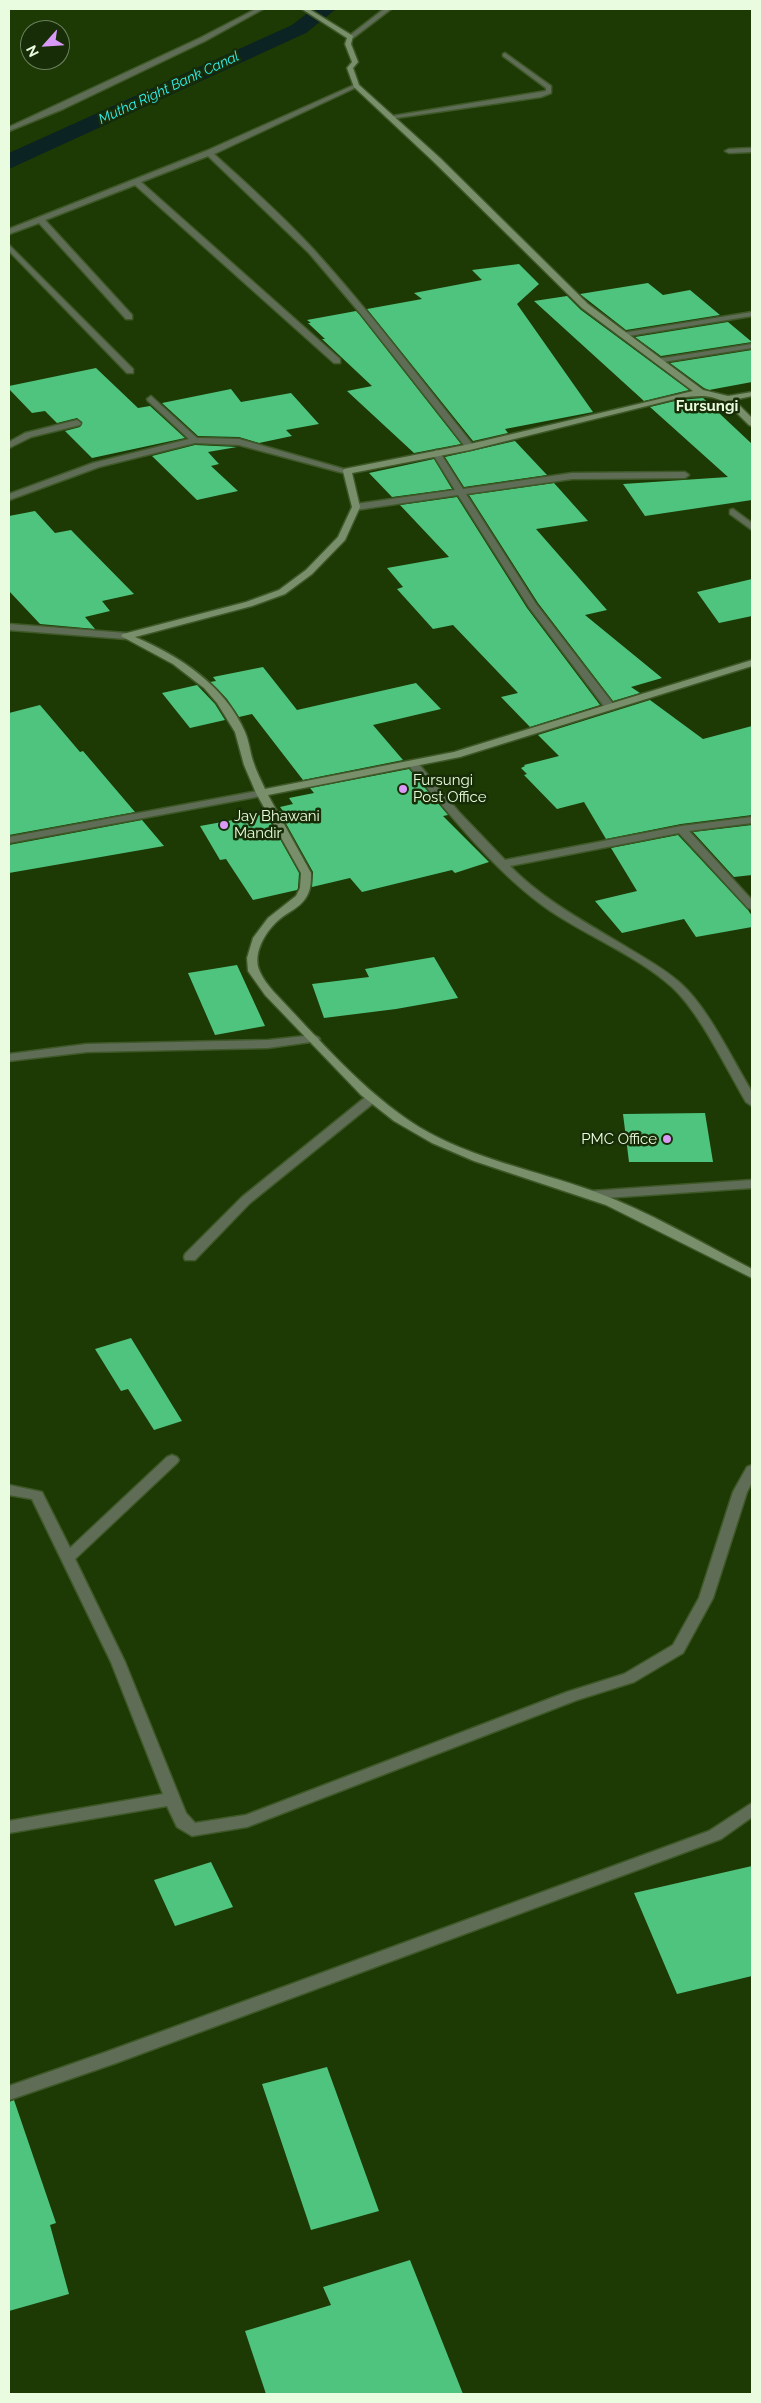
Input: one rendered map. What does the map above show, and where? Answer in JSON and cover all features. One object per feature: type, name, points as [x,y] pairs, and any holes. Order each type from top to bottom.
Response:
[{"type":"street","points":[[9,129],[45,115],[239,22],[260,9]]},
{"type":"street","points":[[306,9],[341,29],[351,37]]},
{"type":"street","points":[[388,9],[351,37],[348,44],[354,62],[350,68],[356,86],[437,160],[585,306],[700,392]]},
{"type":"street","points":[[389,116],[541,95],[549,92],[550,87],[505,54]]},
{"type":"street","points":[[9,232],[138,183],[356,86]]},
{"type":"street","points":[[729,151],[752,150]]},
{"type":"street","points":[[209,153],[290,228],[326,267],[401,358],[420,385],[470,447]]},
{"type":"street","points":[[138,183],[337,361]]},
{"type":"street","points":[[42,220],[129,317]]},
{"type":"street","points":[[9,247],[130,371]]},
{"type":"street","points":[[622,335],[752,314]]},
{"type":"street","points":[[657,361],[752,346]]},
{"type":"street","points":[[9,497],[96,465],[195,440],[239,442],[347,470],[470,447],[679,394],[700,392],[728,399],[752,394]]},
{"type":"street","points":[[151,399],[195,440]]},
{"type":"street","points":[[728,399],[752,423]]},
{"type":"street","points":[[9,445],[28,435],[77,423]]},
{"type":"street","points":[[436,453],[532,605],[610,707]]},
{"type":"street","points":[[126,636],[249,604],[282,592],[309,572],[342,538],[356,508],[347,470]]},
{"type":"street","points":[[356,508],[580,475],[685,475]]},
{"type":"street","points":[[733,512],[752,526]]},
{"type":"street","points":[[9,627],[126,636],[154,647],[177,662],[215,695],[229,712],[240,731],[249,765],[306,873],[306,887],[299,901],[274,918],[262,932],[254,948],[252,967],[263,986],[314,1039],[344,1074],[372,1098],[418,1131],[475,1156],[591,1195],[650,1221],[752,1274]]},
{"type":"street","points":[[9,840],[456,755],[752,663]]},
{"type":"street","points":[[412,764],[455,814],[519,881],[553,908],[655,969],[676,985],[695,1006],[752,1102]]},
{"type":"street","points":[[502,864],[681,829],[752,820]]},
{"type":"street","points":[[681,829],[752,906]]},
{"type":"street","points":[[9,1058],[103,1047],[268,1044],[314,1039]]},
{"type":"street","points":[[190,1258],[246,1200],[372,1098]]},
{"type":"street","points":[[591,1195],[752,1184]]},
{"type":"street","points":[[68,1558],[172,1460]]},
{"type":"street","points":[[9,1490],[37,1495],[118,1662],[183,1823],[192,1830],[247,1821],[562,1700],[629,1678],[678,1649],[706,1598],[740,1492],[752,1470]]},
{"type":"street","points":[[9,1826],[172,1799]]},
{"type":"street","points":[[9,2093],[120,2055],[715,1835],[752,1809]]},
{"type":"building","points":[[519,264],[539,284],[517,304],[593,412],[505,429],[508,433],[473,441],[367,309],[422,299],[414,293],[482,280],[472,270]]},
{"type":"building","points":[[648,283],[663,295],[690,290],[720,315],[626,330],[580,294]]},
{"type":"building","points":[[567,296],[581,310],[689,390],[644,401],[534,301]]},
{"type":"building","points":[[356,311],[461,444],[414,453],[347,391],[372,386],[322,339],[325,339],[307,320]]},
{"type":"building","points":[[728,322],[752,342],[661,356],[635,337]]},
{"type":"building","points":[[752,350],[752,382],[709,390],[670,363]]},
{"type":"building","points":[[96,368],[138,408],[150,406],[185,438],[92,458],[65,431],[80,427],[82,422],[77,418],[57,423],[45,411],[32,413],[9,389],[9,386]]},
{"type":"building","points":[[231,389],[241,402],[291,393],[319,424],[286,430],[292,436],[259,443],[239,437],[198,436],[162,403]]},
{"type":"building","points":[[703,398],[752,444],[752,500],[645,516],[623,484],[728,477],[650,407],[679,400]]},
{"type":"building","points":[[515,441],[547,475],[464,487],[445,457]]},
{"type":"building","points":[[195,445],[237,447],[208,452],[219,464],[211,466],[238,491],[197,500],[152,456]]},
{"type":"building","points":[[434,459],[452,489],[392,497],[369,473]]},
{"type":"building","points":[[554,483],[588,521],[536,529],[607,610],[585,615],[662,678],[631,687],[640,693],[613,701],[538,603],[469,495]]},
{"type":"building","points":[[457,497],[527,608],[600,705],[530,727],[501,697],[518,693],[453,625],[433,629],[397,589],[403,587],[387,568],[449,557],[400,505]]},
{"type":"building","points":[[35,511],[55,533],[71,530],[134,594],[102,601],[110,611],[85,617],[95,629],[40,624],[9,591],[9,516]]},
{"type":"building","points":[[752,579],[752,616],[719,623],[697,592]]},
{"type":"building","points":[[263,667],[297,710],[416,683],[441,709],[373,725],[403,760],[303,780],[252,714],[239,717],[227,699],[210,682],[216,681],[213,677]]},
{"type":"building","points":[[197,685],[215,704],[225,720],[190,728],[162,693]]},
{"type":"building","points":[[650,700],[703,739],[752,726],[752,815],[681,824],[606,839],[584,802],[557,809],[524,775],[527,774],[521,768],[524,765],[559,756],[538,735]]},
{"type":"building","points":[[40,705],[80,752],[83,751],[135,812],[9,835],[9,713]]},
{"type":"building","points":[[409,769],[448,815],[443,816],[489,862],[455,873],[452,870],[362,892],[350,878],[312,887],[313,872],[279,811],[283,811],[280,807],[293,804],[289,798],[314,793],[310,788]]},
{"type":"building","points":[[266,814],[299,873],[298,888],[297,890],[253,900],[226,859],[220,860],[200,826]]},
{"type":"building","points":[[142,820],[164,846],[9,873],[9,845]]},
{"type":"building","points":[[752,825],[752,875],[734,877],[693,832]]},
{"type":"building","points":[[678,835],[748,910],[752,916],[752,927],[696,937],[684,919],[622,933],[595,901],[637,891],[611,848]]},
{"type":"building","points":[[434,957],[458,998],[396,1009],[324,1018],[312,984],[369,977],[365,969]]},
{"type":"building","points":[[237,965],[265,1026],[215,1035],[188,973]]},
{"type":"building","points":[[705,1113],[713,1162],[629,1162],[623,1114]]},
{"type":"building","points":[[131,1338],[182,1421],[154,1430],[128,1389],[121,1391],[95,1349]]},
{"type":"building","points":[[211,1862],[233,1907],[175,1926],[154,1880]]},
{"type":"building","points":[[752,1866],[752,1976],[677,1994],[634,1893]]},
{"type":"building","points":[[327,2067],[379,2211],[311,2230],[262,2084]]},
{"type":"building","points":[[14,2100],[56,2223],[50,2225],[69,2294],[9,2311],[9,2102]]},
{"type":"building","points":[[410,2260],[463,2394],[266,2394],[245,2331],[331,2305],[323,2287]]},
{"type":"waterway","name":"Mutha Right Bank Canal","points":[[9,162],[299,29],[326,9]]},
{"type":"place","name":"Fursungi Post Office","points":[[403,789]]},
{"type":"place","name":"Jay Bhawani Mandir","points":[[224,825]]},
{"type":"place","name":"PMC Office","points":[[667,1139]]},
{"type":"district","name":"Fursungi","points":[[707,406]]}]
